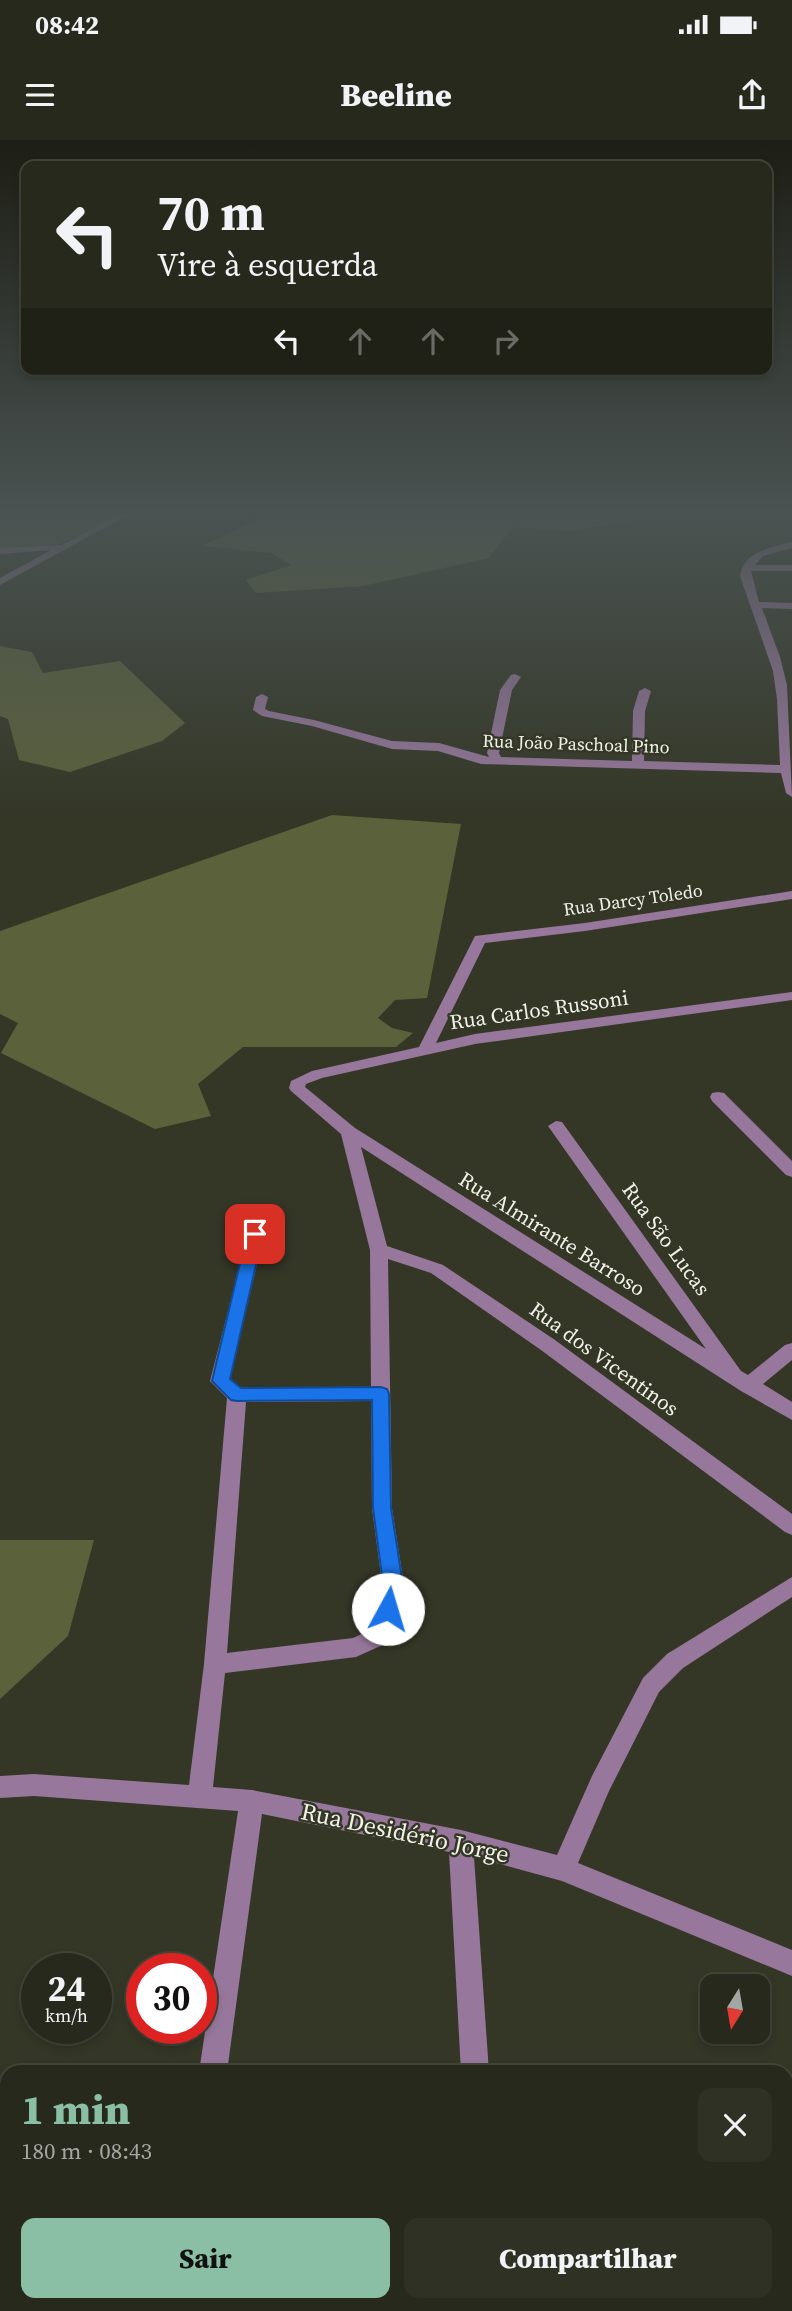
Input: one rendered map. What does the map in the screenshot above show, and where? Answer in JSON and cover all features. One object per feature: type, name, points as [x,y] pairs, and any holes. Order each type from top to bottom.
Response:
[{"type":"street","points":[[760,614],[778,647],[787,687],[788,733],[785,769],[791,787]]},
{"type":"street","points":[[496,758],[493,753],[506,690],[514,677]]},
{"type":"street","points":[[638,764],[639,711],[645,691]]},
{"type":"street","name":"Rua João Paschoal Pino","points":[[262,697],[259,710],[266,714],[314,723],[392,745],[439,747],[481,760],[496,758],[517,763],[785,769]]},
{"type":"street","name":"Rua Darcy Toledo","points":[[426,1048],[480,939],[585,927],[792,895]]},
{"type":"street","name":"Rua Carlos Russoni","points":[[297,1084],[304,1078],[317,1074],[426,1048],[792,996]]},
{"type":"street","name":"Rua Almirante Barroso","points":[[297,1084],[301,1093],[349,1132],[792,1412]]},
{"type":"street","points":[[718,1097],[792,1171]]},
{"type":"street","name":"Rua São Lucas","points":[[556,1126],[750,1387]]},
{"type":"street","points":[[215,1664],[356,1647],[379,1636],[394,1591],[382,1508],[379,1250],[349,1132]]},
{"type":"street","points":[[255,1234],[220,1381],[237,1395],[381,1394]]},
{"type":"street","name":"Rua dos Vicentinos","points":[[379,1250],[437,1269],[559,1353],[792,1526]]},
{"type":"street","points":[[792,1350],[750,1387],[792,1426]]},
{"type":"street","points":[[200,1796],[215,1664],[237,1395]]},
{"type":"street","points":[[563,1869],[600,1784],[652,1685],[675,1661],[792,1586]]},
{"type":"street","name":"Rua Desidério Jorge","points":[[0,1787],[34,1785],[252,1801],[461,1842],[563,1869],[792,1963]]},
{"type":"street","points":[[214,2065],[252,1801]]},
{"type":"street","points":[[461,1842],[475,2065]]},
{"type":"green space","points":[[0,646],[32,652],[43,673],[120,661],[185,723],[162,741],[70,772],[19,760],[8,719],[0,716]]},
{"type":"green space","points":[[332,815],[461,824],[427,998],[395,1000],[378,1018],[392,1028],[413,1033],[396,1047],[243,1047],[198,1084],[211,1116],[155,1129],[1,1053],[18,1023],[0,1014],[0,931]]},
{"type":"green space","points":[[0,1540],[94,1540],[68,1636],[0,1699]]},
{"type":"route","points":[[255,1234],[220,1381],[237,1395],[381,1394],[382,1508],[394,1591],[388,1609]]}]
